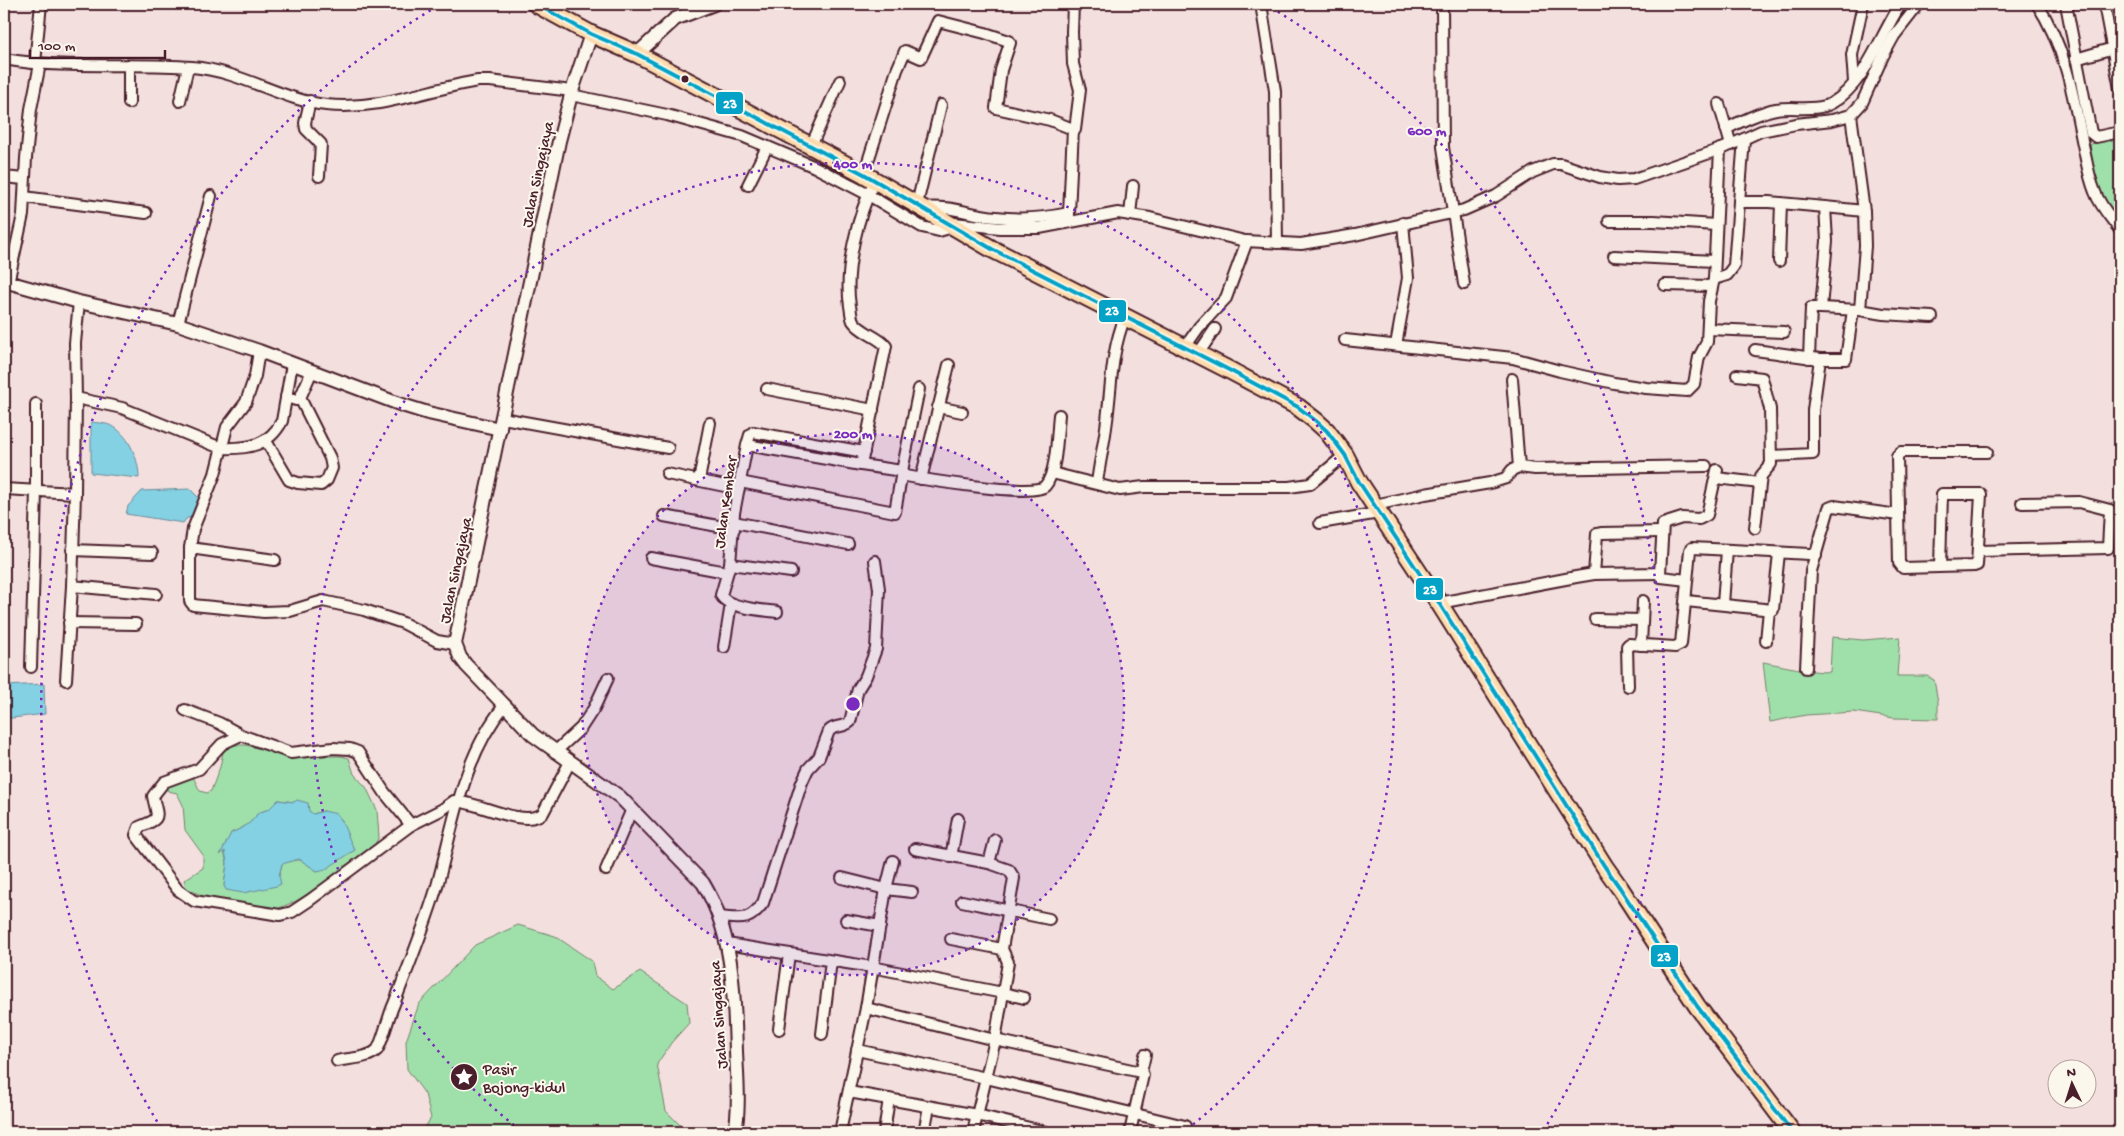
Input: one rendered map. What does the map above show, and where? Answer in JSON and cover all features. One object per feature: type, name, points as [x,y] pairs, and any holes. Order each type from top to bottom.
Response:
[{"type":"highway","points":[[536,4],[558,10],[590,34],[637,54],[811,146],[870,185],[922,207],[1027,268],[1298,407],[1324,428],[1345,455],[1556,793],[1697,1006],[1792,1132]]},
{"type":"street","points":[[41,4],[37,63],[24,179],[23,215],[6,282],[80,302],[178,324],[259,351],[420,410],[501,424],[668,448]]},
{"type":"street","points":[[637,54],[675,19],[714,4]]},
{"type":"street","points":[[1069,218],[1070,171],[1080,90],[1073,64],[1073,4]]},
{"type":"street","points":[[1261,4],[1275,92],[1277,243]]},
{"type":"street","points":[[1442,4],[1443,147],[1464,284]]},
{"type":"street","points":[[1854,82],[1852,55],[1862,4]]},
{"type":"street","points":[[1726,129],[1775,109],[1808,108],[1831,104],[1844,94],[1863,72],[1890,19],[1901,4]]},
{"type":"street","points":[[941,105],[922,207],[951,207],[978,214],[1014,218],[1069,218],[1106,214],[1130,214],[1247,241],[1301,244],[1452,213],[1482,203],[1533,172],[1548,166],[1561,164],[1600,177],[1618,180],[1634,179],[1731,145],[1761,131],[1832,120],[1851,114],[1862,103],[1894,36],[1919,4]]},
{"type":"street","points":[[2036,4],[2048,21],[2059,45],[2073,99],[2088,173],[2095,193],[2120,230]]},
{"type":"street","points":[[2066,4],[2091,133],[2096,137],[2120,132]]},
{"type":"street","points":[[2104,4],[2116,47],[2120,89]]},
{"type":"street","points":[[862,465],[886,346],[865,333],[852,320],[848,278],[856,232],[870,185],[897,70],[905,51],[921,58],[938,21],[1009,41],[1001,70],[996,108],[1050,120],[1071,127],[1074,130]]},
{"type":"street","name":"Jalan Singajaya","points":[[590,34],[571,93],[554,164],[455,644],[460,657],[466,665],[504,706],[555,752],[620,797],[632,808],[703,883],[712,898],[728,944],[733,982],[738,1099],[735,1132]]},
{"type":"street","points":[[2076,59],[2116,47]]},
{"type":"street","points":[[4,59],[37,63],[188,67],[233,74],[309,105],[362,106],[490,80],[571,93],[667,115],[742,136],[815,167],[870,185],[931,230],[939,231],[947,223],[1019,229],[1069,218]]},
{"type":"street","points":[[129,66],[129,103]]},
{"type":"street","points":[[180,101],[188,67]]},
{"type":"street","points":[[811,146],[840,81]]},
{"type":"street","points":[[1719,104],[1731,145]]},
{"type":"street","points":[[309,105],[306,129],[321,144],[319,176]]},
{"type":"street","points":[[1775,109],[1779,128]]},
{"type":"street","points":[[1755,350],[1809,358],[1846,359],[1864,263],[1864,211],[1851,114]]},
{"type":"street","points":[[1665,285],[1713,283],[1727,275],[1734,266],[1744,139]]},
{"type":"street","points":[[748,185],[766,147]]},
{"type":"street","points":[[1345,340],[1513,358],[1560,371],[1614,382],[1646,388],[1688,391],[1694,384],[1699,357],[1706,342],[1708,329],[1709,301],[1713,283],[1720,149]]},
{"type":"street","points":[[4,177],[24,179]]},
{"type":"street","points":[[1130,214],[1132,186]]},
{"type":"street","points":[[178,324],[211,196]]},
{"type":"street","points":[[24,197],[146,213]]},
{"type":"street","points":[[1739,202],[1781,203],[1864,211]]},
{"type":"street","points":[[1780,261],[1781,203]]},
{"type":"street","points":[[1821,308],[1827,241],[1825,207]]},
{"type":"street","points":[[1609,221],[1716,224]]},
{"type":"street","points":[[1396,345],[1408,278],[1403,223]]},
{"type":"street","points":[[1192,351],[1198,327],[1226,298],[1247,241]]},
{"type":"street","points":[[1614,256],[1714,261]]},
{"type":"street","points":[[66,680],[75,493],[75,343],[80,302]]},
{"type":"street","points":[[1809,358],[1811,308],[1932,317]]},
{"type":"street","points":[[1097,483],[1108,412],[1113,357],[1117,336],[1124,317]]},
{"type":"street","points":[[1192,351],[1215,329]]},
{"type":"street","points":[[1708,329],[1784,332]]},
{"type":"street","points":[[259,351],[255,376],[246,402],[227,427],[215,474],[194,529],[190,548],[190,601],[194,605],[264,612],[290,611],[323,601],[364,610],[403,623],[437,642],[455,644]]},
{"type":"street","points":[[1770,456],[1813,454],[1813,410],[1820,359]]},
{"type":"street","points":[[76,398],[122,408],[221,448],[239,449],[266,441],[273,436],[282,421],[292,364]]},
{"type":"street","points":[[921,478],[949,364]]},
{"type":"street","points":[[300,398],[312,371]]},
{"type":"street","points":[[1736,374],[1762,378],[1770,409],[1770,464],[1762,473],[1755,528]]},
{"type":"street","points":[[1512,379],[1519,467]]},
{"type":"street","points":[[767,389],[873,410]]},
{"type":"street","points":[[667,474],[896,512],[901,473],[919,389]]},
{"type":"street","points":[[286,397],[296,400],[300,398]]},
{"type":"street","points":[[266,441],[289,480],[298,483],[321,485],[327,480],[332,468],[330,458],[300,398]]},
{"type":"street","points":[[31,667],[36,491],[36,404]]},
{"type":"street","points":[[938,407],[962,412]]},
{"type":"street","points":[[1059,415],[1052,473],[1126,490],[1144,487],[1289,487],[1310,484],[1345,455]]},
{"type":"street","points":[[699,480],[710,423]]},
{"type":"street","points":[[747,445],[753,432],[864,452]]},
{"type":"street","name":"Jalan Kembar","points":[[731,604],[724,601],[720,595],[728,568],[734,513],[747,445],[862,465],[921,478],[1032,491],[1042,490],[1047,485],[1052,473]]},
{"type":"street","points":[[1940,567],[1942,494],[1980,494],[1978,561],[1974,566],[1940,567],[1904,568],[1901,566],[1898,515],[1898,456],[1901,452],[1987,452]]},
{"type":"street","points":[[1320,523],[1377,509],[1425,494],[1490,483],[1506,478],[1512,470],[1519,467],[1535,469],[1706,466]]},
{"type":"street","points":[[1688,580],[1665,579],[1661,577],[1663,524],[1682,518],[1699,519],[1707,515],[1716,474],[1760,483]]},
{"type":"street","points":[[4,489],[75,493]]},
{"type":"street","points":[[1978,551],[2108,548],[2110,510],[2079,502],[2022,503]]},
{"type":"street","points":[[1806,668],[1811,571],[1829,508],[1832,506],[1898,515]]},
{"type":"street","points":[[664,516],[848,544]]},
{"type":"street","points":[[1594,574],[1597,534],[1662,532]]},
{"type":"street","points":[[190,548],[275,560]]},
{"type":"street","points":[[1628,686],[1627,646],[1641,644],[1675,646],[1681,644],[1690,550],[1692,548],[1809,554],[1816,556]]},
{"type":"street","points":[[72,550],[152,553]]},
{"type":"street","points":[[1723,604],[1727,550]]},
{"type":"street","points":[[1686,601],[1768,610],[1774,609],[1779,553]]},
{"type":"street","points":[[651,558],[728,568],[791,572]]},
{"type":"street","points":[[720,917],[744,920],[755,913],[763,902],[805,776],[819,757],[829,731],[832,728],[846,726],[850,722],[858,689],[866,676],[876,649],[879,589],[875,561]]},
{"type":"street","points":[[1439,603],[1594,574],[1660,573]]},
{"type":"street","points":[[72,586],[156,594]]},
{"type":"street","points":[[1641,644],[1643,601]]},
{"type":"street","points":[[724,647],[731,604],[777,612]]},
{"type":"street","points":[[1766,641],[1768,610]]},
{"type":"street","points":[[1595,619],[1642,620]]},
{"type":"street","points":[[69,623],[136,624]]},
{"type":"street","points":[[555,752],[581,728],[594,708],[608,678]]},
{"type":"street","points":[[337,1061],[370,1054],[377,1049],[381,1042],[386,1021],[413,958],[436,887],[457,801],[479,746],[504,706]]},
{"type":"street","points":[[184,710],[219,722],[240,735],[291,753],[333,748],[350,749],[358,752],[385,793],[412,825]]},
{"type":"street","points":[[240,735],[222,744],[199,769],[164,782],[153,796],[158,813],[156,818],[153,822],[139,827],[136,835],[178,890],[194,901],[280,915],[292,912],[370,858],[412,825],[457,801],[518,817],[534,819],[542,813],[570,762]]},
{"type":"street","points":[[606,870],[632,808]]},
{"type":"street","points":[[951,857],[958,819]]},
{"type":"street","points":[[989,863],[995,840]]},
{"type":"street","points":[[915,849],[989,863],[1009,870],[1014,878],[1002,948],[1008,962],[1003,993],[995,1040],[973,1132]]},
{"type":"street","points":[[840,1132],[866,1008],[886,889],[893,861]]},
{"type":"street","points":[[842,878],[886,889],[912,892]]},
{"type":"street","points":[[962,901],[1049,920]]},
{"type":"street","points":[[846,920],[880,926]]},
{"type":"street","points":[[951,939],[1002,948]]},
{"type":"street","points":[[728,944],[872,967],[1024,998]]},
{"type":"street","points":[[779,1029],[790,954]]},
{"type":"street","points":[[822,1034],[831,961]]},
{"type":"street","points":[[866,1008],[995,1040],[1141,1072]]},
{"type":"street","points":[[857,1050],[986,1078],[1185,1126]]},
{"type":"street","points":[[1130,1132],[1143,1075],[1141,1072],[1145,1055]]},
{"type":"street","points":[[849,1092],[977,1116],[1046,1132]]},
{"type":"street","points":[[884,1132],[889,1099]]},
{"type":"street","points":[[924,1132],[928,1107]]},
{"type":"green space","points":[[2120,136],[2120,219],[2112,212],[2101,195],[2092,165],[2090,145],[2096,141]]},
{"type":"green space","points":[[1832,637],[1863,640],[1900,637],[1897,676],[1927,676],[1934,680],[1938,702],[1938,719],[1894,718],[1854,712],[1806,715],[1770,722],[1763,662],[1805,670],[1830,672]]},
{"type":"green space","points":[[233,745],[246,745],[287,756],[341,756],[349,758],[354,774],[366,787],[377,810],[379,837],[375,844],[343,872],[296,901],[272,911],[205,897],[186,888],[184,880],[203,868],[203,855],[185,830],[183,805],[177,793],[168,791],[166,788],[167,783],[188,776],[193,777],[200,791],[207,793],[211,791],[220,767],[223,752]],"holes":[[[278,800],[294,802],[313,814],[324,811],[342,820],[345,833],[355,850],[317,871],[300,860],[293,860],[282,864],[279,876],[224,886],[227,863],[224,851],[231,833],[253,820],[258,813],[269,809]]]},
{"type":"green space","points":[[518,925],[555,936],[592,961],[595,976],[613,989],[640,972],[687,1003],[689,1023],[671,1043],[657,1064],[666,1111],[687,1132],[422,1132],[431,1118],[425,1094],[407,1069],[406,1041],[419,1004],[475,945]]},
{"type":"water","points":[[91,422],[103,423],[120,431],[129,443],[135,457],[139,478],[91,473]]},
{"type":"water","points":[[190,489],[201,500],[194,518],[187,518],[183,523],[126,514],[128,506],[142,491]]},
{"type":"water","points":[[44,684],[45,714],[4,719],[4,686]]},
{"type":"water","points":[[278,800],[294,802],[297,800],[308,803],[309,811],[313,814],[324,811],[337,814],[355,850],[326,869],[317,871],[299,859],[282,864],[279,876],[281,884],[277,886],[243,893],[226,890],[224,886],[227,863],[225,851],[220,855],[231,833],[253,820],[258,813],[269,809]]},
{"type":"transit line","name":"23","points":[[536,4],[591,34],[637,54],[864,174],[992,249],[1229,370],[1298,407],[1316,421],[1327,431],[1345,455],[1359,482],[1439,603],[1605,867],[1697,1006],[1792,1132]]},
{"type":"place","name":"Pasir Bojong-kidul","points":[[464,1077]]}]
